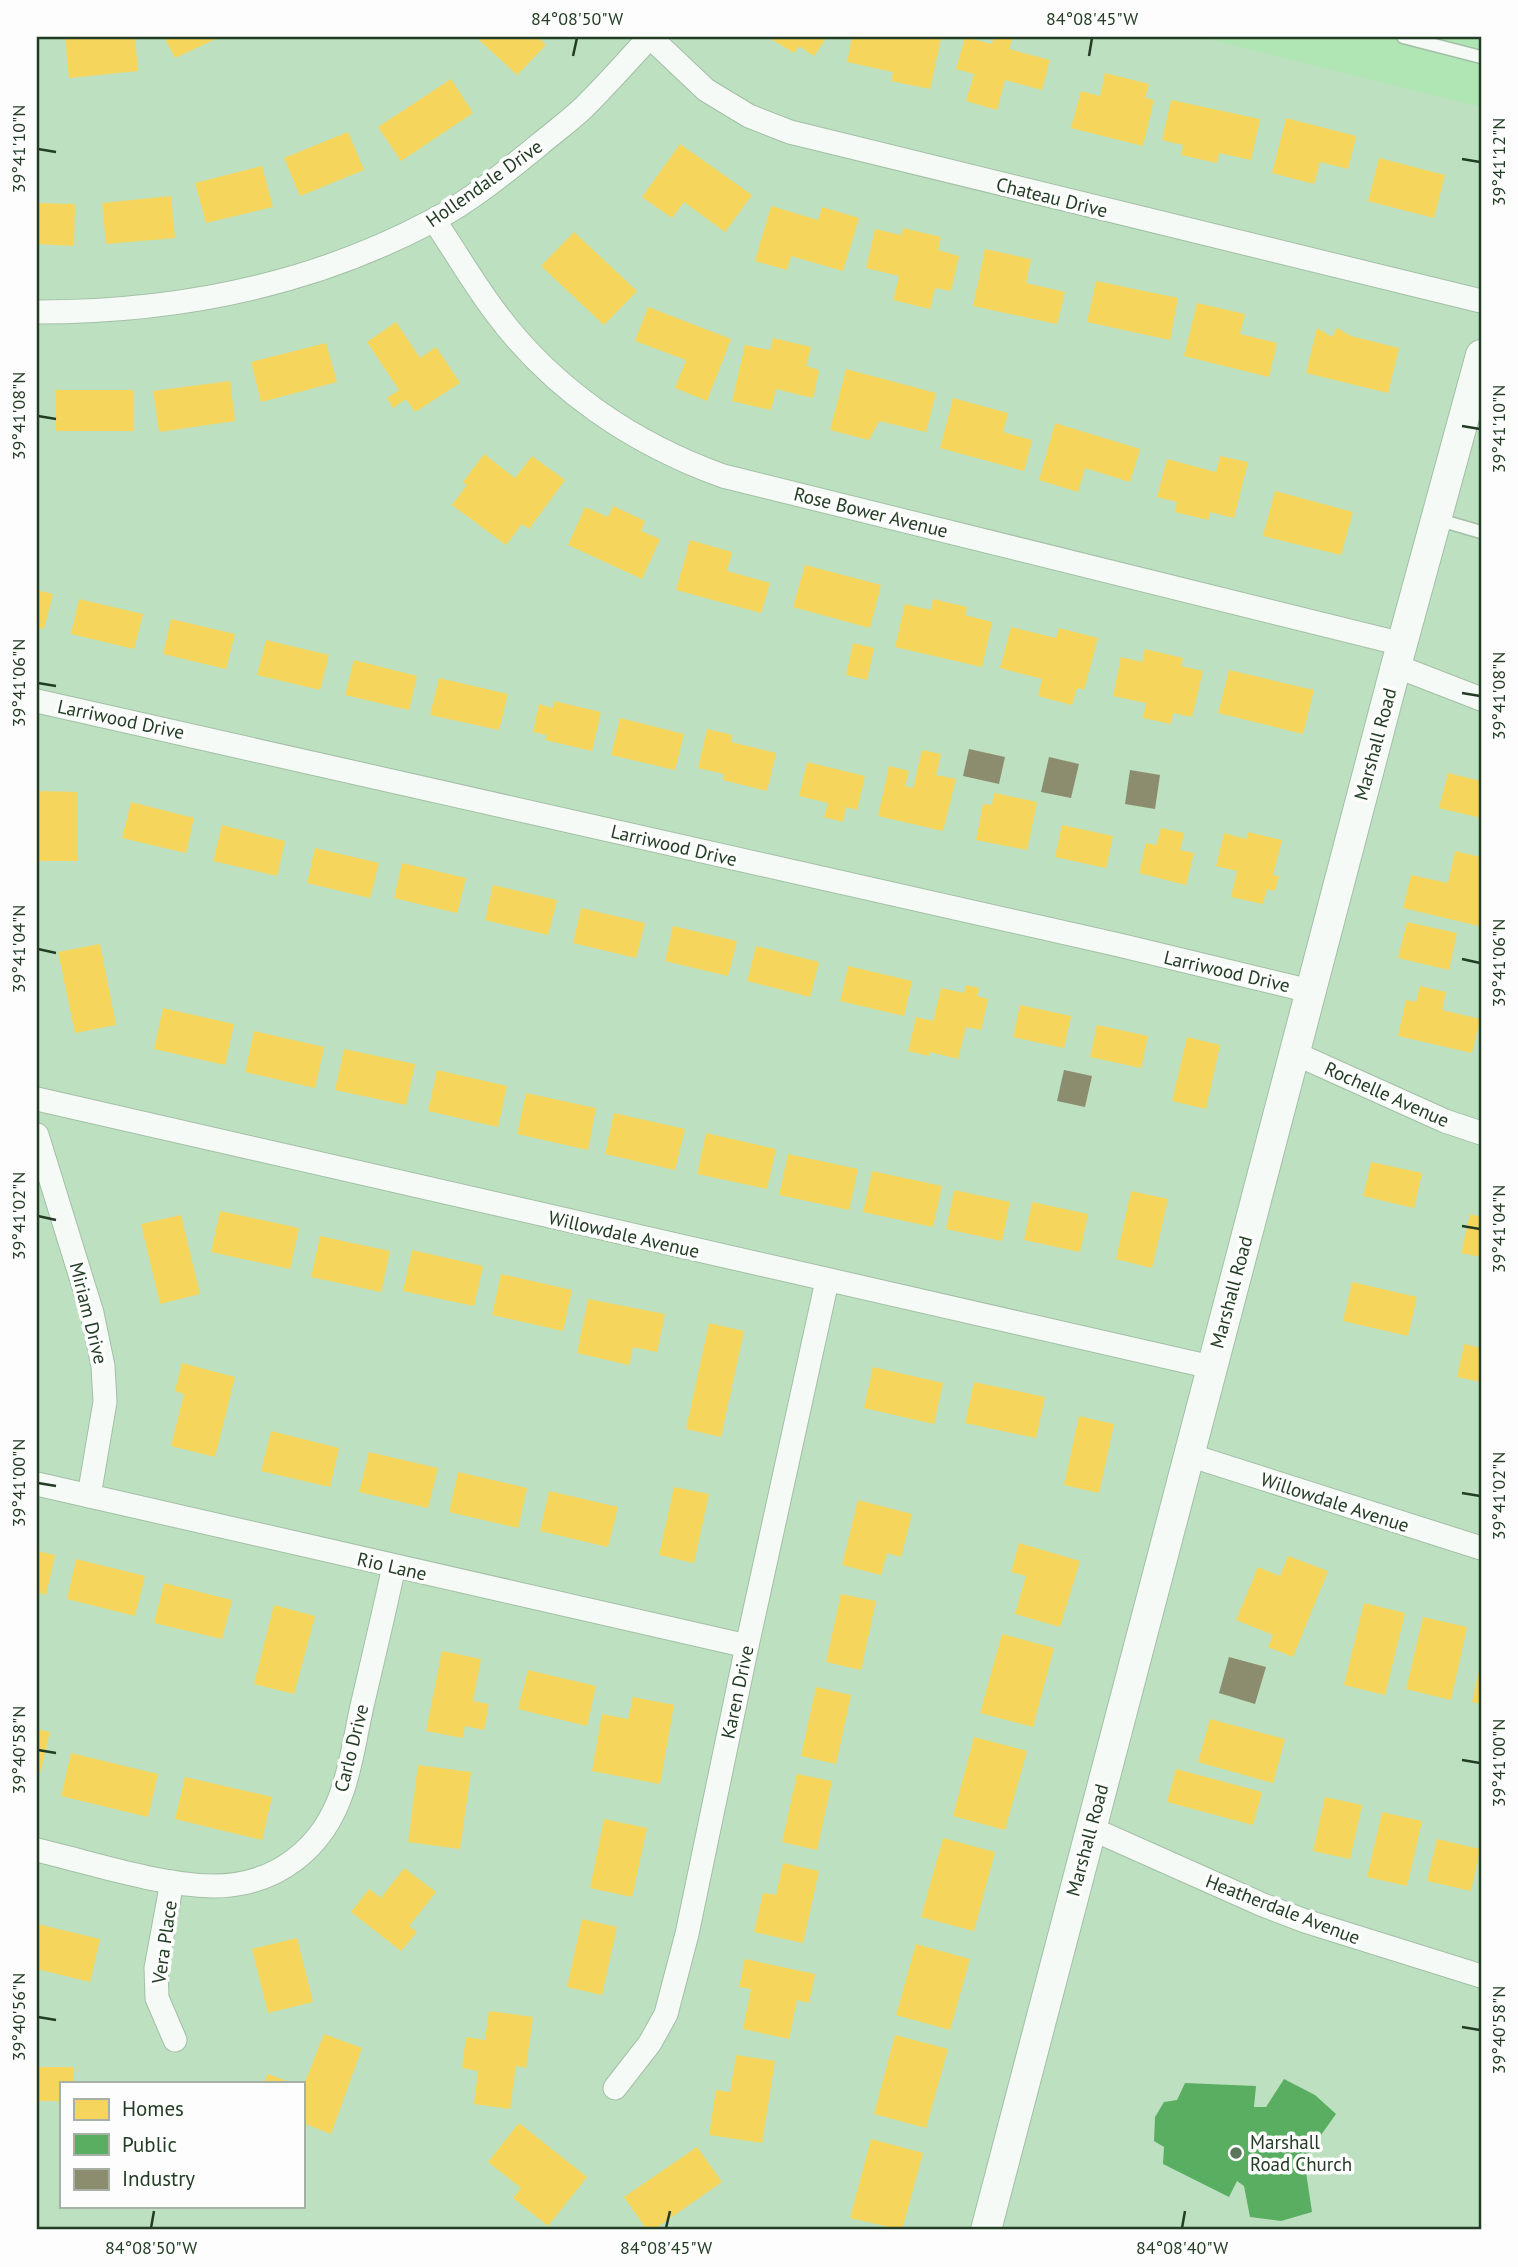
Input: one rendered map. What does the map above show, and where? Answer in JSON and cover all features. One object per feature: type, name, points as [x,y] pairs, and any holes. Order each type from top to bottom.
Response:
[{"type":"street","name":"Hollendale Drive","points":[[37,312],[88,312],[236,293],[308,274],[372,250],[434,220],[509,169],[580,111],[650,37]]},
{"type":"street","name":"Chateau Drive","points":[[650,37],[706,90],[749,116],[790,132],[1481,301]]},
{"type":"street","name":"Rose Bower Avenue","points":[[434,220],[497,314],[536,359],[579,398],[634,436],[680,461],[723,476],[1299,616],[1399,655],[1481,699]]},
{"type":"street","name":"Marshall Road","points":[[986,2230],[1310,991],[1481,355]]},
{"type":"street","name":"Larriwood Drive","points":[[37,701],[1119,945],[1310,991]]},
{"type":"street","name":"Rochelle Avenue","points":[[1294,1053],[1445,1121],[1481,1133]]},
{"type":"street","name":"Willowdale Avenue","points":[[37,1099],[1212,1367]]},
{"type":"street","name":"Miriam Drive","points":[[37,1135],[92,1313],[103,1366],[105,1402],[89,1496]]},
{"type":"street","name":"Karen Drive","points":[[615,2088],[650,2043],[666,2014],[687,1934],[827,1280]]},
{"type":"street","name":"Willowdale Avenue","points":[[1189,1455],[1481,1548]]},
{"type":"street","name":"Rio Lane","points":[[37,1484],[747,1646]]},
{"type":"street","name":"Carlo Drive","points":[[37,1850],[172,1882],[215,1886],[254,1881],[282,1869],[309,1849],[327,1825],[343,1789],[394,1566]]},
{"type":"street","name":"Heatherdale Avenue","points":[[1090,1828],[1263,1906],[1305,1922],[1481,1976]]},
{"type":"street","name":"Vera Place","points":[[172,1882],[156,1968],[157,1998],[175,2040]]},
{"type":"lane","points":[[1403,37],[1481,57]]},
{"type":"lane","points":[[1458,50],[1462,37]]},
{"type":"lane","points":[[1436,519],[1481,533]]},
{"type":"shaded area","points":[[1200,37],[1481,37],[1481,107]]},
{"type":"building: Homes","points":[[65,37],[135,37],[138,71],[69,78]]},
{"type":"building: Homes","points":[[164,37],[220,37],[175,58]]},
{"type":"building: Homes","points":[[476,37],[538,37],[546,45],[517,75]]},
{"type":"building: Homes","points":[[768,37],[827,37],[814,56],[799,46],[794,53]]},
{"type":"building: Homes","points":[[852,37],[941,39],[930,89],[891,81],[893,72],[847,62]]},
{"type":"building: Homes","points":[[965,37],[992,44],[994,37],[1013,37],[1009,49],[1050,60],[1042,90],[1005,80],[997,110],[966,101],[974,74],[956,69]]},
{"type":"building: Homes","points":[[1105,73],[1149,84],[1145,98],[1154,100],[1143,146],[1071,128],[1081,91],[1100,96]]},
{"type":"building: Homes","points":[[451,79],[473,113],[401,161],[378,127]]},
{"type":"building: Homes","points":[[1171,100],[1260,119],[1251,160],[1219,153],[1217,163],[1181,155],[1183,145],[1162,140]]},
{"type":"building: Homes","points":[[1286,118],[1356,136],[1348,169],[1320,162],[1314,184],[1272,173]]},
{"type":"building: Homes","points":[[348,132],[364,170],[300,196],[284,158]]},
{"type":"building: Homes","points":[[680,144],[752,195],[725,232],[684,202],[672,218],[642,197]]},
{"type":"building: Homes","points":[[1379,158],[1445,175],[1434,218],[1368,201]]},
{"type":"building: Homes","points":[[262,166],[273,207],[206,223],[195,183]]},
{"type":"building: Homes","points":[[171,196],[175,238],[106,244],[102,203]]},
{"type":"building: Homes","points":[[37,203],[75,204],[74,246],[37,244]]},
{"type":"building: Homes","points":[[771,206],[818,220],[822,207],[859,218],[843,271],[791,256],[787,270],[755,261]]},
{"type":"building: Homes","points":[[903,228],[941,237],[938,250],[959,256],[951,291],[935,288],[930,309],[893,300],[899,276],[866,268],[875,229],[901,235]]},
{"type":"building: Homes","points":[[574,232],[637,291],[604,325],[541,266]]},
{"type":"building: Homes","points":[[985,249],[1031,259],[1026,283],[1065,292],[1057,324],[973,306]]},
{"type":"building: Homes","points":[[1096,281],[1178,298],[1170,340],[1087,322]]},
{"type":"building: Homes","points":[[1197,303],[1245,314],[1240,334],[1277,343],[1269,377],[1184,356]]},
{"type":"building: Homes","points":[[648,307],[731,339],[707,401],[675,388],[686,360],[635,341]]},
{"type":"building: Homes","points":[[396,322],[420,358],[436,347],[460,383],[415,412],[406,399],[393,408],[387,398],[399,390],[367,342]]},
{"type":"building: Homes","points":[[1317,328],[1332,337],[1337,328],[1351,336],[1399,348],[1388,393],[1306,373]]},
{"type":"building: Homes","points":[[773,338],[811,347],[806,366],[819,370],[813,398],[776,389],[771,410],[732,401],[745,345],[770,350]]},
{"type":"building: Homes","points":[[326,343],[337,382],[261,402],[251,362]]},
{"type":"building: Homes","points":[[846,369],[936,393],[926,432],[879,421],[869,440],[830,430]]},
{"type":"building: Homes","points":[[230,381],[235,421],[159,432],[153,391]]},
{"type":"building: Homes","points":[[55,390],[133,390],[133,431],[55,431]]},
{"type":"building: Homes","points":[[953,398],[1008,413],[1003,432],[1032,440],[1024,471],[940,448]]},
{"type":"building: Homes","points":[[1055,423],[1140,449],[1130,482],[1085,468],[1078,492],[1039,480]]},
{"type":"building: Homes","points":[[484,454],[515,478],[532,456],[565,480],[529,529],[522,524],[506,545],[452,505],[467,485],[463,482]]},
{"type":"building: Homes","points":[[1220,456],[1248,462],[1234,518],[1210,512],[1208,520],[1175,512],[1177,502],[1157,497],[1167,459],[1216,472]]},
{"type":"building: Homes","points":[[1275,491],[1353,512],[1341,555],[1263,536]]},
{"type":"building: Homes","points":[[613,506],[645,521],[641,531],[660,539],[642,579],[568,545],[585,507],[608,517]]},
{"type":"building: Homes","points":[[690,540],[732,552],[727,571],[770,583],[761,613],[676,590]]},
{"type":"building: Homes","points":[[805,565],[881,585],[870,628],[793,607]]},
{"type":"building: Homes","points":[[37,590],[53,594],[44,629],[37,627]]},
{"type":"building: Homes","points":[[79,599],[143,614],[134,649],[71,634]]},
{"type":"building: Homes","points":[[933,599],[967,607],[965,615],[992,622],[982,667],[895,647],[905,604],[931,610]]},
{"type":"building: Homes","points":[[171,619],[235,634],[226,669],[163,654]]},
{"type":"building: Homes","points":[[1011,627],[1056,638],[1059,628],[1098,638],[1084,690],[1077,688],[1072,705],[1038,696],[1042,679],[1000,668]]},
{"type":"building: Homes","points":[[266,640],[329,655],[320,690],[257,675]]},
{"type":"building: Homes","points":[[853,643],[874,648],[867,680],[846,675]]},
{"type":"building: Homes","points":[[1145,649],[1183,658],[1181,666],[1203,671],[1192,717],[1173,713],[1171,724],[1143,718],[1146,703],[1113,696],[1121,657],[1142,662]]},
{"type":"building: Homes","points":[[354,660],[417,676],[409,710],[345,695]]},
{"type":"building: Homes","points":[[1229,670],[1314,690],[1303,734],[1218,713]]},
{"type":"building: Homes","points":[[439,678],[508,694],[499,730],[430,715]]},
{"type":"building: Homes","points":[[554,701],[601,712],[592,751],[545,740],[547,735],[533,732],[539,704],[553,708]]},
{"type":"building: Homes","points":[[620,718],[684,734],[675,770],[611,755]]},
{"type":"building: Homes","points":[[707,729],[732,735],[731,742],[776,753],[767,791],[723,780],[724,774],[698,768]]},
{"type":"building: Homes","points":[[922,750],[941,754],[936,775],[956,779],[943,831],[878,816],[889,766],[909,771],[905,786],[913,788]]},
{"type":"building: Homes","points":[[807,762],[865,776],[857,810],[846,807],[843,822],[824,817],[828,803],[799,796]]},
{"type":"building: Homes","points":[[1448,773],[1481,781],[1481,818],[1439,808]]},
{"type":"building: Homes","points":[[39,791],[78,792],[78,861],[38,861]]},
{"type":"building: Homes","points":[[994,793],[1037,802],[1027,850],[976,840],[983,804],[992,805]]},
{"type":"building: Homes","points":[[131,802],[194,818],[186,853],[122,838]]},
{"type":"building: Homes","points":[[222,825],[285,841],[277,876],[213,861]]},
{"type":"building: Homes","points":[[1062,825],[1113,836],[1106,868],[1055,857]]},
{"type":"building: Homes","points":[[1161,828],[1184,833],[1180,850],[1194,853],[1186,885],[1139,873],[1146,843],[1156,845]]},
{"type":"building: Homes","points":[[1248,832],[1282,840],[1273,875],[1279,876],[1275,891],[1267,889],[1263,904],[1231,897],[1237,871],[1216,866],[1224,833],[1246,839]]},
{"type":"building: Homes","points":[[315,848],[379,863],[370,898],[307,883]]},
{"type":"building: Homes","points":[[1455,851],[1481,857],[1479,926],[1403,908],[1411,875],[1448,883]]},
{"type":"building: Homes","points":[[402,863],[466,878],[457,913],[394,898]]},
{"type":"building: Homes","points":[[493,885],[557,900],[548,935],[485,920]]},
{"type":"building: Homes","points":[[581,908],[645,923],[636,958],[573,943]]},
{"type":"building: Homes","points":[[1407,922],[1457,933],[1449,970],[1398,958]]},
{"type":"building: Homes","points":[[673,926],[737,941],[728,976],[665,961]]},
{"type":"building: Homes","points":[[100,944],[116,1025],[75,1033],[58,952]]},
{"type":"building: Homes","points":[[756,946],[819,962],[810,997],[747,981]]},
{"type":"building: Homes","points":[[848,966],[912,981],[904,1016],[840,1001]]},
{"type":"building: Homes","points":[[966,985],[979,988],[977,996],[988,999],[981,1030],[966,1027],[958,1059],[930,1052],[929,1056],[908,1051],[916,1017],[933,1021],[941,988],[964,993]]},
{"type":"building: Homes","points":[[1420,986],[1446,992],[1442,1010],[1480,1019],[1472,1053],[1398,1036],[1406,1000],[1416,1002]]},
{"type":"building: Homes","points":[[1020,1005],[1071,1016],[1064,1048],[1013,1037]]},
{"type":"building: Homes","points":[[163,1008],[234,1024],[225,1065],[154,1049]]},
{"type":"building: Homes","points":[[1097,1025],[1148,1036],[1141,1068],[1090,1057]]},
{"type":"building: Homes","points":[[254,1031],[324,1047],[315,1088],[245,1072]]},
{"type":"building: Homes","points":[[1187,1037],[1220,1045],[1206,1109],[1172,1101]]},
{"type":"building: Homes","points":[[344,1049],[415,1064],[406,1105],[335,1090]]},
{"type":"building: Homes","points":[[437,1070],[507,1086],[498,1127],[428,1111]]},
{"type":"building: Homes","points":[[526,1093],[596,1108],[588,1150],[517,1134]]},
{"type":"building: Homes","points":[[614,1113],[685,1129],[675,1170],[605,1154]]},
{"type":"building: Homes","points":[[706,1133],[776,1149],[767,1189],[697,1174]]},
{"type":"building: Homes","points":[[788,1154],[858,1169],[849,1210],[779,1195]]},
{"type":"building: Homes","points":[[1371,1162],[1422,1173],[1414,1208],[1363,1196]]},
{"type":"building: Homes","points":[[872,1171],[942,1186],[933,1227],[863,1212]]},
{"type":"building: Homes","points":[[954,1190],[1010,1202],[1002,1241],[946,1229]]},
{"type":"building: Homes","points":[[1131,1191],[1168,1199],[1152,1268],[1116,1259]]},
{"type":"building: Homes","points":[[1032,1202],[1088,1214],[1080,1252],[1024,1240]]},
{"type":"building: Homes","points":[[220,1211],[299,1228],[290,1269],[211,1252]]},
{"type":"building: Homes","points":[[1470,1214],[1481,1217],[1481,1257],[1461,1253]]},
{"type":"building: Homes","points":[[181,1215],[200,1294],[160,1304],[141,1224]]},
{"type":"building: Homes","points":[[320,1236],[390,1251],[381,1292],[311,1277]]},
{"type":"building: Homes","points":[[412,1250],[483,1266],[474,1306],[403,1291]]},
{"type":"building: Homes","points":[[501,1274],[572,1290],[563,1331],[492,1315]]},
{"type":"building: Homes","points":[[1352,1282],[1417,1297],[1408,1336],[1343,1321]]},
{"type":"building: Homes","points":[[588,1299],[665,1314],[657,1352],[633,1347],[629,1365],[577,1353]]},
{"type":"building: Homes","points":[[709,1323],[744,1331],[721,1437],[686,1429]]},
{"type":"building: Homes","points":[[1464,1344],[1481,1348],[1481,1382],[1457,1377]]},
{"type":"building: Homes","points":[[182,1363],[235,1377],[215,1457],[171,1446],[184,1394],[175,1391]]},
{"type":"building: Homes","points":[[873,1367],[943,1383],[934,1424],[864,1408]]},
{"type":"building: Homes","points":[[974,1382],[1045,1397],[1036,1438],[965,1423]]},
{"type":"building: Homes","points":[[1079,1416],[1114,1424],[1099,1493],[1064,1485]]},
{"type":"building: Homes","points":[[271,1431],[339,1448],[330,1487],[261,1471]]},
{"type":"building: Homes","points":[[369,1452],[438,1468],[428,1508],[359,1492]]},
{"type":"building: Homes","points":[[458,1472],[527,1488],[518,1528],[449,1512]]},
{"type":"building: Homes","points":[[674,1487],[709,1494],[694,1563],[659,1555]]},
{"type":"building: Homes","points":[[549,1491],[618,1507],[608,1547],[540,1531]]},
{"type":"building: Homes","points":[[858,1500],[912,1514],[901,1557],[887,1553],[881,1575],[842,1565]]},
{"type":"building: Homes","points":[[1019,1543],[1080,1561],[1060,1627],[1015,1614],[1026,1576],[1011,1572]]},
{"type":"building: Homes","points":[[37,1551],[55,1555],[46,1595],[37,1592]]},
{"type":"building: Homes","points":[[1288,1556],[1328,1571],[1293,1657],[1268,1647],[1273,1635],[1236,1620],[1258,1567],[1280,1576]]},
{"type":"building: Homes","points":[[76,1559],[145,1576],[135,1616],[67,1599]]},
{"type":"building: Homes","points":[[164,1583],[232,1600],[222,1639],[154,1623]]},
{"type":"building: Homes","points":[[841,1594],[876,1601],[861,1670],[826,1662]]},
{"type":"building: Homes","points":[[1364,1603],[1405,1613],[1385,1695],[1344,1685]]},
{"type":"building: Homes","points":[[274,1605],[315,1616],[294,1694],[254,1684]]},
{"type":"building: Homes","points":[[1423,1617],[1467,1627],[1451,1700],[1406,1689]]},
{"type":"building: Homes","points":[[1002,1634],[1054,1648],[1033,1727],[980,1713]]},
{"type":"building: Homes","points":[[442,1651],[481,1659],[473,1701],[489,1704],[484,1730],[465,1726],[463,1738],[426,1731]]},
{"type":"building: Homes","points":[[1481,1666],[1481,1704],[1472,1702]]},
{"type":"building: Homes","points":[[528,1670],[596,1686],[587,1726],[518,1709]]},
{"type":"building: Homes","points":[[816,1687],[851,1695],[836,1764],[801,1756]]},
{"type":"building: Homes","points":[[633,1697],[674,1705],[660,1784],[592,1771],[602,1714],[628,1719]]},
{"type":"building: Homes","points":[[1210,1719],[1285,1739],[1273,1783],[1198,1762]]},
{"type":"building: Homes","points":[[37,1729],[50,1732],[40,1774],[37,1774]]},
{"type":"building: Homes","points":[[974,1737],[1027,1751],[1005,1830],[953,1816]]},
{"type":"building: Homes","points":[[71,1753],[158,1774],[148,1817],[61,1796]]},
{"type":"building: Homes","points":[[418,1765],[471,1772],[460,1849],[408,1842]]},
{"type":"building: Homes","points":[[1176,1769],[1262,1792],[1253,1825],[1167,1802]]},
{"type":"building: Homes","points":[[797,1774],[832,1781],[817,1850],[782,1842]]},
{"type":"building: Homes","points":[[185,1777],[272,1797],[262,1840],[175,1819]]},
{"type":"building: Homes","points":[[1325,1797],[1362,1805],[1350,1859],[1313,1851]]},
{"type":"building: Homes","points":[[1382,1812],[1422,1821],[1407,1886],[1367,1877]]},
{"type":"building: Homes","points":[[604,1819],[647,1828],[632,1897],[590,1888]]},
{"type":"building: Homes","points":[[943,1838],[995,1852],[974,1931],[921,1917]]},
{"type":"building: Homes","points":[[1437,1839],[1480,1849],[1471,1891],[1427,1881]]},
{"type":"building: Homes","points":[[783,1863],[819,1871],[803,1943],[754,1932],[763,1893],[776,1895]]},
{"type":"building: Homes","points":[[404,1868],[436,1892],[409,1926],[417,1932],[401,1951],[351,1912],[369,1889],[381,1898]]},
{"type":"building: Homes","points":[[582,1919],[617,1927],[602,1995],[567,1987]]},
{"type":"building: Homes","points":[[37,1924],[100,1939],[90,1982],[37,1969]]},
{"type":"building: Homes","points":[[297,1938],[313,2002],[268,2013],[252,1949]]},
{"type":"building: Homes","points":[[916,1944],[970,1959],[950,2030],[896,2015]]},
{"type":"building: Homes","points":[[745,1959],[815,1974],[809,2003],[797,2000],[789,2039],[743,2029],[751,1989],[739,1987]]},
{"type":"building: Homes","points":[[489,2011],[533,2017],[526,2068],[516,2066],[510,2109],[474,2104],[478,2071],[462,2068],[466,2037],[485,2040]]},
{"type":"building: Homes","points":[[324,2034],[362,2048],[331,2134],[304,2123],[304,2084]]},
{"type":"building: Homes","points":[[895,2035],[948,2049],[926,2128],[874,2114]]},
{"type":"building: Homes","points":[[736,2055],[775,2061],[762,2143],[709,2135],[716,2090],[730,2092]]},
{"type":"building: Homes","points":[[37,2067],[74,2067],[74,2082],[60,2082],[60,2101],[37,2101]]},
{"type":"building: Homes","points":[[268,2074],[289,2082],[264,2082]]},
{"type":"building: Homes","points":[[519,2123],[587,2177],[548,2226],[513,2198],[521,2188],[488,2162]]},
{"type":"building: Homes","points":[[871,2139],[923,2153],[902,2230],[850,2218]]},
{"type":"building: Homes","points":[[697,2147],[722,2182],[653,2230],[647,2230],[624,2197]]},
{"type":"building: Public","name":"Marshall Road Church","points":[[1284,2079],[1315,2095],[1336,2114],[1304,2159],[1312,2212],[1281,2221],[1250,2217],[1244,2186],[1237,2181],[1229,2197],[1163,2164],[1164,2147],[1154,2141],[1155,2117],[1164,2102],[1177,2100],[1185,2083],[1256,2086],[1254,2107],[1266,2107]]},
{"type":"building: Industry","points":[[969,749],[1005,757],[999,784],[963,776]]},
{"type":"building: Industry","points":[[1049,757],[1079,764],[1071,798],[1041,792]]},
{"type":"building: Industry","points":[[1130,770],[1160,775],[1155,809],[1125,804]]},
{"type":"building: Industry","points":[[1064,1070],[1092,1076],[1085,1107],[1057,1101]]},
{"type":"building: Industry","points":[[1229,1657],[1266,1667],[1255,1704],[1219,1693]]},
{"type":"place","name":"Marshall Road Church","points":[[1236,2153]]}]
